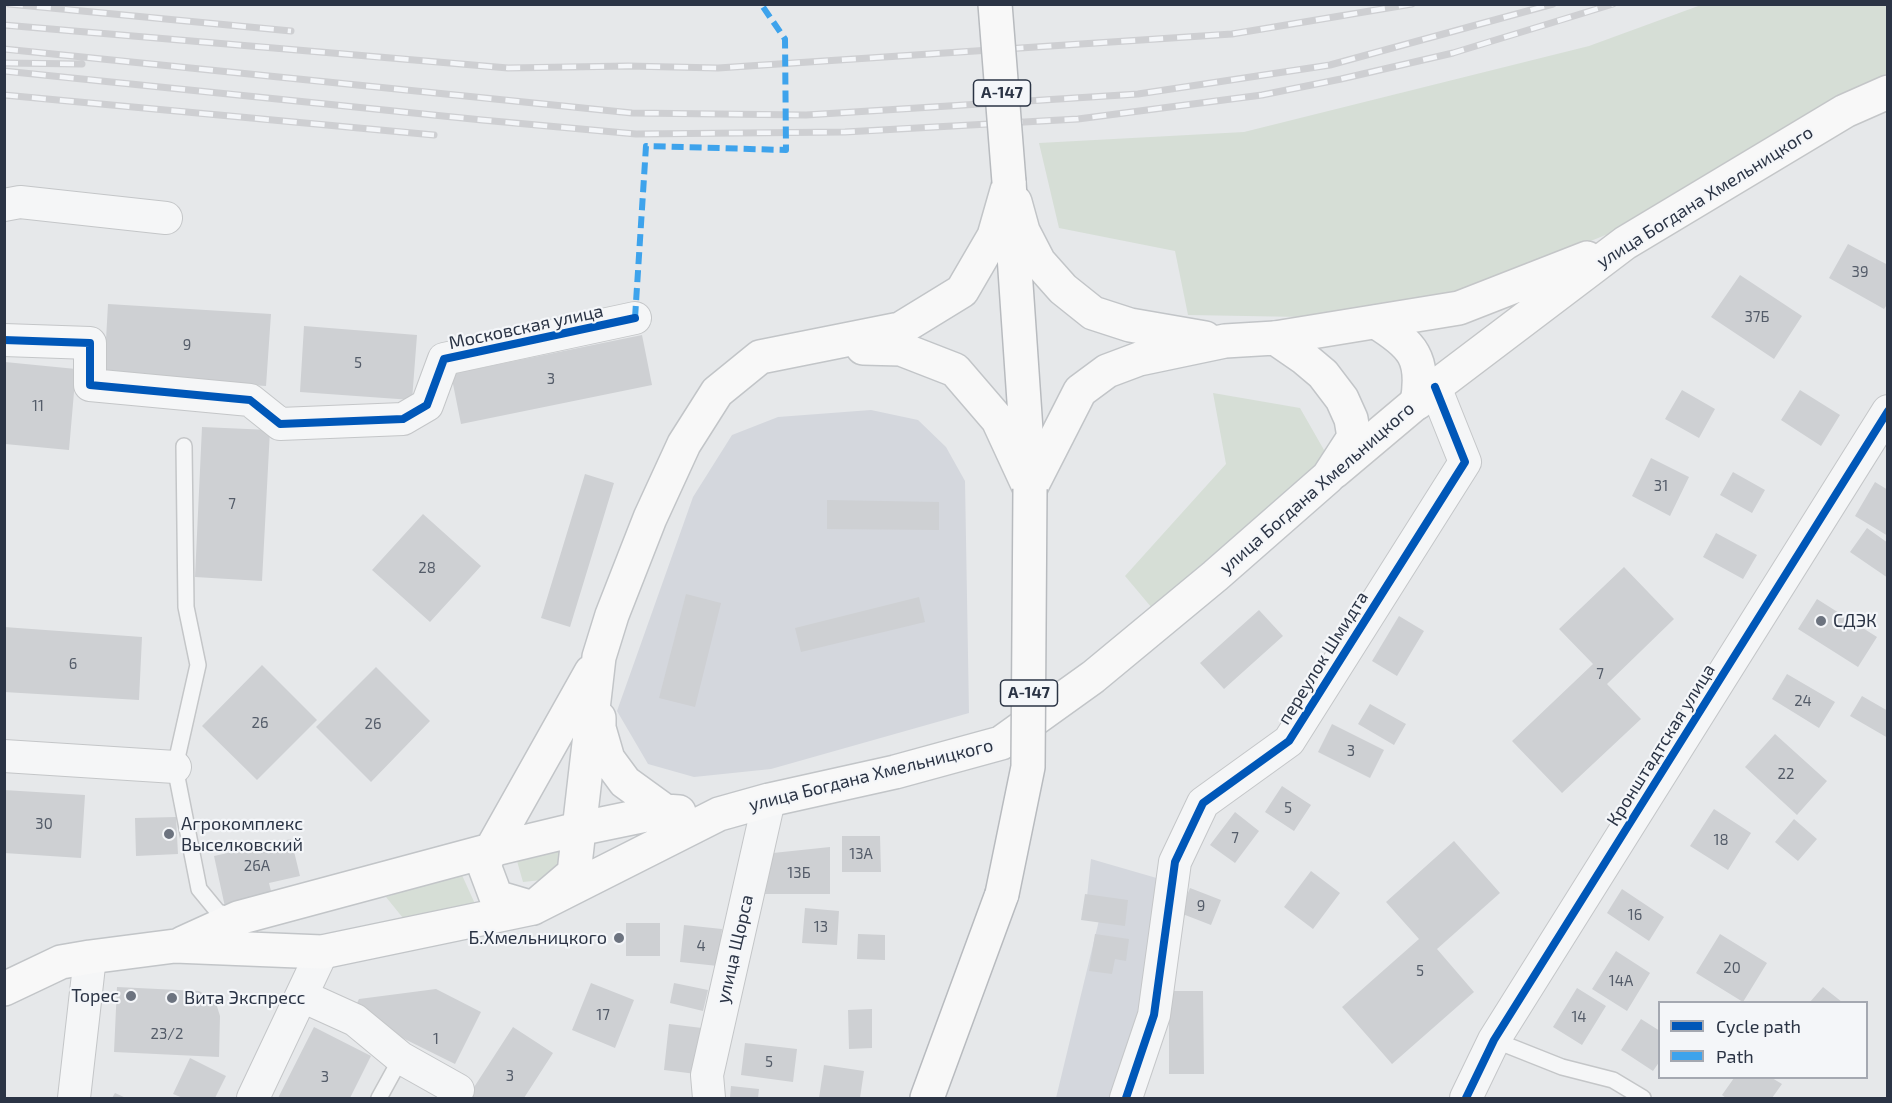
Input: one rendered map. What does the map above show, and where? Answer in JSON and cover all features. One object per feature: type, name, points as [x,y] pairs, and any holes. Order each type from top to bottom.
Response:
[{"type":"main road","name":"А-147","points":[[927,1098],[1002,894],[1028,767],[1030,489],[995,4]]},
{"type":"main road","name":"улица Богдана Хмельницкого","points":[[719,814],[768,800],[895,772],[1001,743],[1093,677],[1426,395],[1625,243],[1845,111],[1887,92]]},
{"type":"main road","name":"А-147","points":[[1009,182],[1023,231],[1039,262],[1063,289],[1093,313],[1130,325],[1225,341]]},
{"type":"main road","name":"А-147","points":[[599,657],[612,615],[650,518],[680,454],[717,392],[760,357],[900,329],[962,291],[994,236],[1009,182]]},
{"type":"main road","points":[[1275,338],[1459,308],[1625,243]]},
{"type":"main road","points":[[1376,322],[1402,338],[1417,360],[1426,395]]},
{"type":"main road","name":"А-147","points":[[1030,489],[1080,392],[1107,371],[1139,359],[1225,341],[1275,338]]},
{"type":"main road","points":[[1275,338],[1323,374],[1342,399],[1351,420],[1354,437],[1328,477]]},
{"type":"main road","name":"А-147","points":[[801,348],[901,349],[956,370],[998,420],[1030,489]]},
{"type":"main road","points":[[599,657],[599,728],[608,759],[625,782],[665,811]]},
{"type":"main road","points":[[532,908],[574,873],[599,657]]},
{"type":"main road","points":[[532,908],[496,897],[484,865],[599,657]]},
{"type":"main road","points":[[176,946],[238,918],[491,850],[665,811],[719,814]]},
{"type":"main road","points":[[4,989],[61,962],[90,957],[176,946],[322,952],[532,908],[719,814]]},
{"type":"street","points":[[4,205],[21,202],[166,218]]},
{"type":"street","name":"Московская улица","points":[[4,340],[90,343],[90,386],[250,400],[280,424],[403,419],[427,405],[444,359],[635,318]]},
{"type":"street","name":"переулок Шмидта","points":[[1126,1098],[1154,1015],[1175,862],[1203,803],[1289,741],[1465,462],[1426,395]]},
{"type":"street","name":"Кронштадтская улица","points":[[1466,1098],[1494,1040],[1887,411]]},
{"type":"street","points":[[4,756],[175,767]]},
{"type":"street","name":"улица Щорса","points":[[709,1098],[706,1075],[768,800]]},
{"type":"street","points":[[253,1098],[322,952]]},
{"type":"street","points":[[74,1098],[90,957]]},
{"type":"street","points":[[302,996],[355,1020],[401,1058],[458,1090],[453,1098]]},
{"type":"lane","points":[[184,446],[186,607],[198,665],[175,767],[199,889],[218,912],[238,918]]},
{"type":"lane","points":[[1494,1040],[1562,1067],[1613,1080],[1643,1098]]},
{"type":"lane","points":[[379,1098],[401,1058]]},
{"type":"shaded area","points":[[1701,5],[1887,5],[1887,73],[1618,230],[1452,297],[1303,317],[1188,315],[1175,251],[1059,228],[1039,143],[1244,132],[1589,46]]},
{"type":"shaded area","points":[[1213,393],[1300,408],[1328,457],[1157,614],[1125,576],[1226,464]]},
{"type":"shaded area","points":[[871,410],[918,420],[946,447],[965,481],[969,713],[771,769],[694,777],[648,764],[617,711],[693,497],[732,435],[778,417]]},
{"type":"shaded area","points":[[561,849],[561,878],[523,882],[517,861]]},
{"type":"shaded area","points":[[1091,859],[1160,879],[1141,1007],[1111,1098],[1056,1098],[1101,912],[1086,906]]},
{"type":"shaded area","points":[[461,873],[476,906],[407,923],[386,897]]},
{"type":"building","points":[[1848,244],[1888,265],[1888,303],[1884,309],[1829,278]]},
{"type":"building","points":[[1740,275],[1802,316],[1774,359],[1711,317]]},
{"type":"building","points":[[108,304],[271,314],[266,386],[104,376]]},
{"type":"building","points":[[304,326],[417,335],[412,400],[300,392]]},
{"type":"building","points":[[642,335],[652,385],[461,424],[451,374]]},
{"type":"building","points":[[5,362],[76,369],[69,450],[5,444]]},
{"type":"building","points":[[1682,390],[1715,409],[1699,438],[1665,419]]},
{"type":"building","points":[[1800,390],[1840,415],[1821,446],[1781,420]]},
{"type":"building","points":[[202,427],[270,430],[262,581],[195,577]]},
{"type":"building","points":[[1651,458],[1689,477],[1670,516],[1632,496]]},
{"type":"building","points":[[1733,472],[1765,490],[1752,513],[1720,495]]},
{"type":"building","points":[[585,474],[614,483],[570,627],[541,618]]},
{"type":"building","points":[[1875,482],[1888,490],[1888,536],[1855,516]]},
{"type":"building","points":[[827,500],[939,502],[939,530],[827,529]]},
{"type":"building","points":[[423,514],[481,566],[430,622],[372,570]]},
{"type":"building","points":[[1867,528],[1888,543],[1888,578],[1850,552]]},
{"type":"building","points":[[1716,533],[1757,555],[1743,579],[1703,557]]},
{"type":"building","points":[[1624,567],[1674,619],[1607,684],[1641,719],[1562,793],[1512,741],[1593,664],[1559,629]]},
{"type":"building","points":[[686,594],[721,603],[695,707],[659,698]]},
{"type":"building","points":[[919,597],[925,622],[801,652],[795,628]]},
{"type":"building","points":[[1817,599],[1877,637],[1858,667],[1798,629]]},
{"type":"building","points":[[1259,610],[1283,636],[1224,689],[1200,663]]},
{"type":"building","points":[[1399,616],[1424,631],[1397,676],[1372,661]]},
{"type":"building","points":[[4,627],[142,637],[139,700],[4,692]]},
{"type":"building","points":[[262,665],[317,720],[257,780],[202,726]]},
{"type":"building","points":[[376,667],[430,721],[371,782],[316,727]]},
{"type":"building","points":[[1787,674],[1835,702],[1819,728],[1772,699]]},
{"type":"building","points":[[1862,696],[1888,711],[1888,738],[1850,716]]},
{"type":"building","points":[[1370,704],[1406,724],[1394,745],[1358,724]]},
{"type":"building","points":[[1332,724],[1384,750],[1370,778],[1318,752]]},
{"type":"building","points":[[1775,734],[1827,781],[1797,815],[1745,767]]},
{"type":"building","points":[[1282,786],[1311,805],[1294,831],[1265,812]]},
{"type":"building","points":[[4,790],[85,795],[81,858],[4,853]]},
{"type":"building","points":[[1714,809],[1751,833],[1728,870],[1690,846]]},
{"type":"building","points":[[1235,812],[1259,831],[1235,863],[1210,845]]},
{"type":"building","points":[[176,817],[178,854],[136,856],[135,818]]},
{"type":"building","points":[[1794,819],[1817,839],[1798,861],[1775,842]]},
{"type":"building","points":[[842,836],[880,836],[881,872],[842,872]]},
{"type":"building","points":[[291,839],[300,876],[269,883],[272,895],[225,907],[214,856]]},
{"type":"building","points":[[1454,841],[1500,893],[1437,949],[1474,992],[1392,1064],[1342,1007],[1419,939],[1386,902]]},
{"type":"building","points":[[830,847],[830,894],[765,894],[773,853]]},
{"type":"building","points":[[1311,871],[1340,893],[1313,929],[1284,907]]},
{"type":"building","points":[[1190,888],[1221,900],[1211,925],[1180,913]]},
{"type":"building","points":[[1622,889],[1664,917],[1649,941],[1607,913]]},
{"type":"building","points":[[1085,894],[1128,900],[1125,926],[1081,920]]},
{"type":"building","points":[[805,908],[839,911],[837,945],[802,943]]},
{"type":"building","points":[[626,923],[660,923],[660,956],[626,956]]},
{"type":"building","points":[[684,925],[722,929],[718,966],[680,962]]},
{"type":"building","points":[[858,934],[885,935],[885,960],[857,959]]},
{"type":"building","points":[[1095,934],[1129,939],[1126,961],[1115,959],[1112,974],[1089,971]]},
{"type":"building","points":[[1720,934],[1767,963],[1744,1001],[1696,973]]},
{"type":"building","points":[[1616,951],[1650,973],[1627,1011],[1592,989]]},
{"type":"building","points":[[591,983],[634,1000],[615,1048],[572,1030]]},
{"type":"building","points":[[674,983],[708,990],[703,1011],[670,1003]]},
{"type":"building","points":[[117,987],[199,991],[215,1000],[220,1016],[219,1057],[114,1052]]},
{"type":"building","points":[[1823,987],[1841,1001],[1811,1001]]},
{"type":"building","points":[[1577,988],[1606,1006],[1582,1045],[1553,1027]]},
{"type":"building","points":[[436,989],[481,1012],[455,1064],[352,1013],[359,999]]},
{"type":"building","points":[[1169,991],[1203,991],[1204,1074],[1169,1074]]},
{"type":"building","points":[[872,1009],[872,1048],[849,1049],[848,1010]]},
{"type":"building","points":[[1641,1019],[1658,1030],[1658,1064],[1653,1071],[1621,1050]]},
{"type":"building","points":[[669,1024],[702,1028],[696,1074],[664,1070]]},
{"type":"building","points":[[314,1027],[371,1056],[350,1098],[278,1098]]},
{"type":"building","points":[[513,1027],[553,1053],[524,1098],[467,1098]]},
{"type":"building","points":[[745,1043],[797,1049],[793,1082],[741,1075]]},
{"type":"building","points":[[190,1058],[226,1076],[215,1098],[183,1098],[173,1094]]},
{"type":"building","points":[[824,1065],[864,1071],[860,1098],[819,1098]]},
{"type":"building","points":[[1733,1079],[1774,1079],[1782,1084],[1772,1098],[1726,1098],[1722,1095]]},
{"type":"building","points":[[731,1086],[759,1089],[758,1098],[730,1098]]},
{"type":"building","points":[[115,1093],[126,1098],[112,1098]]},
{"type":"railway","points":[[9,4],[291,31]]},
{"type":"railway","points":[[4,25],[508,68],[628,66],[718,68],[1232,34],[1412,4]]},
{"type":"railway","points":[[4,49],[632,113],[806,115],[1138,94],[1330,65],[1553,4]]},
{"type":"railway","points":[[4,71],[636,134],[845,132],[1078,119],[1262,95],[1453,53],[1613,4]]},
{"type":"railway","points":[[4,63],[82,64]]},
{"type":"railway","points":[[4,95],[434,135]]},
{"type":"marked path","points":[[635,318],[646,146],[786,150],[785,39],[761,4]]},
{"type":"cycle path","points":[[4,340],[90,343],[90,385],[250,400],[280,424],[403,419],[427,405],[444,359],[635,318]]},
{"type":"cycle path","points":[[1126,1098],[1154,1015],[1175,862],[1203,803],[1289,741],[1465,462],[1435,387]]},
{"type":"cycle path","points":[[1466,1098],[1494,1040],[1888,411]]},
{"type":"place","name":"СДЭК","points":[[1821,621]]},
{"type":"place","name":"Агрокомплекс Выселковский","points":[[169,834]]},
{"type":"place","name":"Б.Хмельницкого","points":[[619,938]]},
{"type":"place","name":"Торес","points":[[131,996]]},
{"type":"place","name":"Вита Экспресс","points":[[172,998]]}]
